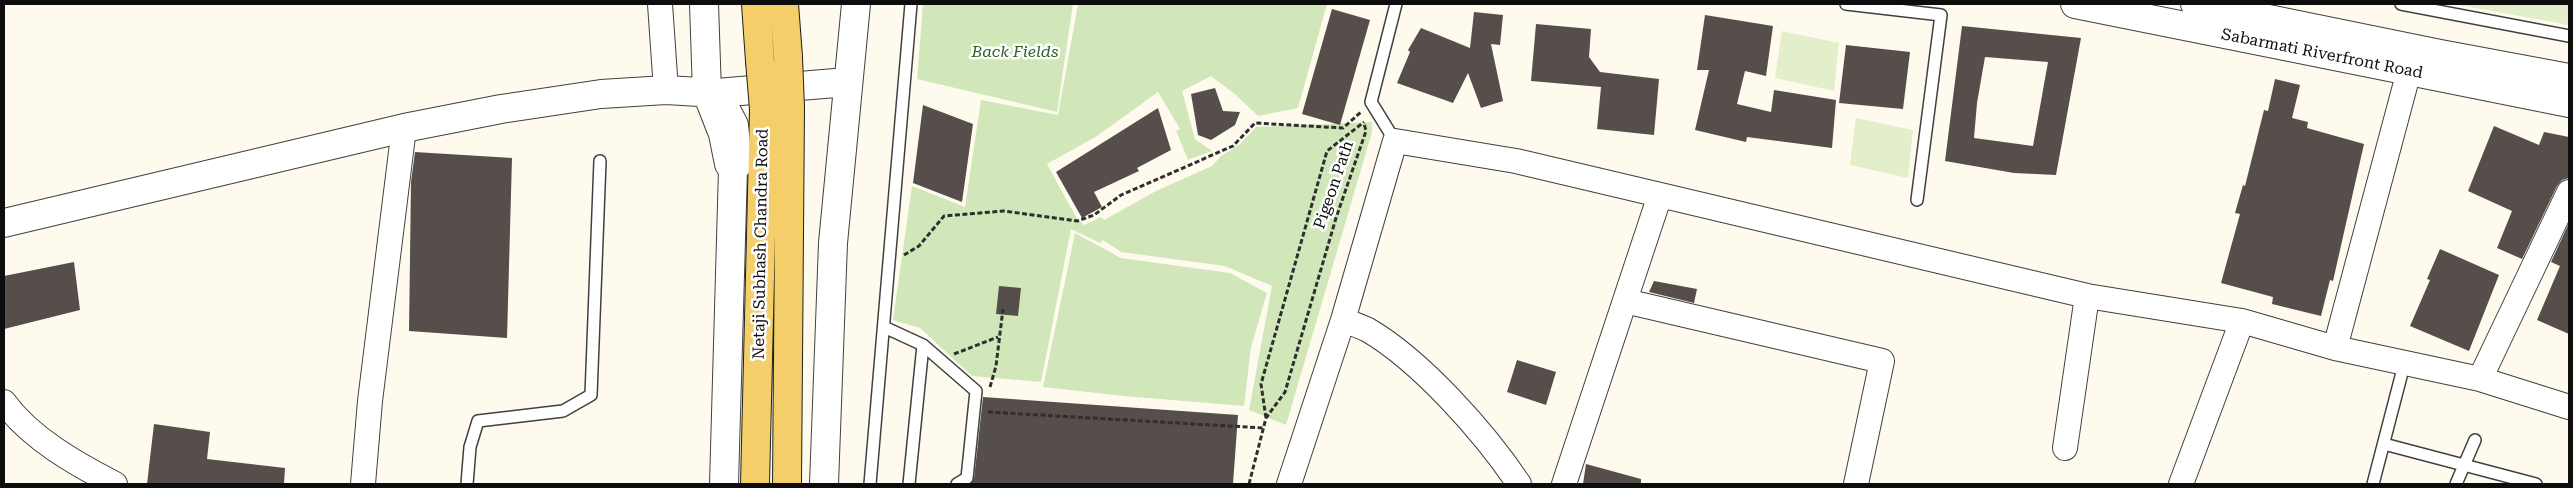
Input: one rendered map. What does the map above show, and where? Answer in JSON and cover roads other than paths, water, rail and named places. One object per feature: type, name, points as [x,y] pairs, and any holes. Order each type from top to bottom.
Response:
[{"type":"main road","name":"Netaji Subhash Chandra Road","points":[[756,4],[760,61],[777,109],[786,484]]},
{"type":"main road","name":"Netaji Subhash Chandra Road","points":[[755,484],[777,109],[788,57],[784,4]]},
{"type":"street","points":[[660,4],[666,90]]},
{"type":"street","points":[[704,4],[712,93],[729,164],[733,169],[724,484]]},
{"type":"street","points":[[824,484],[833,243],[856,4]]},
{"type":"street","name":"Sabarmati Riverfront Road","points":[[2075,4],[2569,103]]},
{"type":"street","name":"Sabarmati Riverfront Road","points":[[2195,4],[2569,78]]},
{"type":"street","points":[[2335,348],[2409,71]]},
{"type":"street","points":[[4,223],[404,128],[501,109],[601,94],[666,90],[712,93],[847,82]]},
{"type":"street","points":[[363,484],[370,401],[404,128]]},
{"type":"street","points":[[1289,484],[1343,320],[1395,141],[1516,162],[2087,296],[2242,321],[2335,348],[2406,361],[2480,379],[2569,407]]},
{"type":"street","points":[[2480,379],[2569,192]]},
{"type":"street","points":[[1564,484],[1660,195]]},
{"type":"street","points":[[2065,448],[2087,296]]},
{"type":"street","points":[[1625,301],[1882,361],[1856,484]]},
{"type":"street","points":[[1343,320],[1368,330],[1423,372],[1499,455],[1519,484]]},
{"type":"street","points":[[2181,484],[2242,321]]},
{"type":"street","points":[[4,402],[13,414],[73,461],[115,484]]},
{"type":"lane","points":[[870,484],[911,4]]},
{"type":"lane","points":[[1395,141],[1370,102],[1396,4]]},
{"type":"lane","points":[[1846,4],[1941,15],[1917,200]]},
{"type":"lane","points":[[2401,4],[2569,36]]},
{"type":"lane","points":[[467,484],[470,447],[478,421],[563,412],[591,395],[600,161]]},
{"type":"lane","points":[[884,326],[923,345],[976,391],[966,478],[956,484]]},
{"type":"lane","points":[[909,484],[923,345]]},
{"type":"lane","points":[[2373,484],[2406,361]]},
{"type":"lane","points":[[2456,484],[2475,440]]},
{"type":"lane","points":[[2384,444],[2463,465],[2497,479],[2536,484]]},
{"type":"park label","name":"Back Fields","points":[[1015,52]]}]
